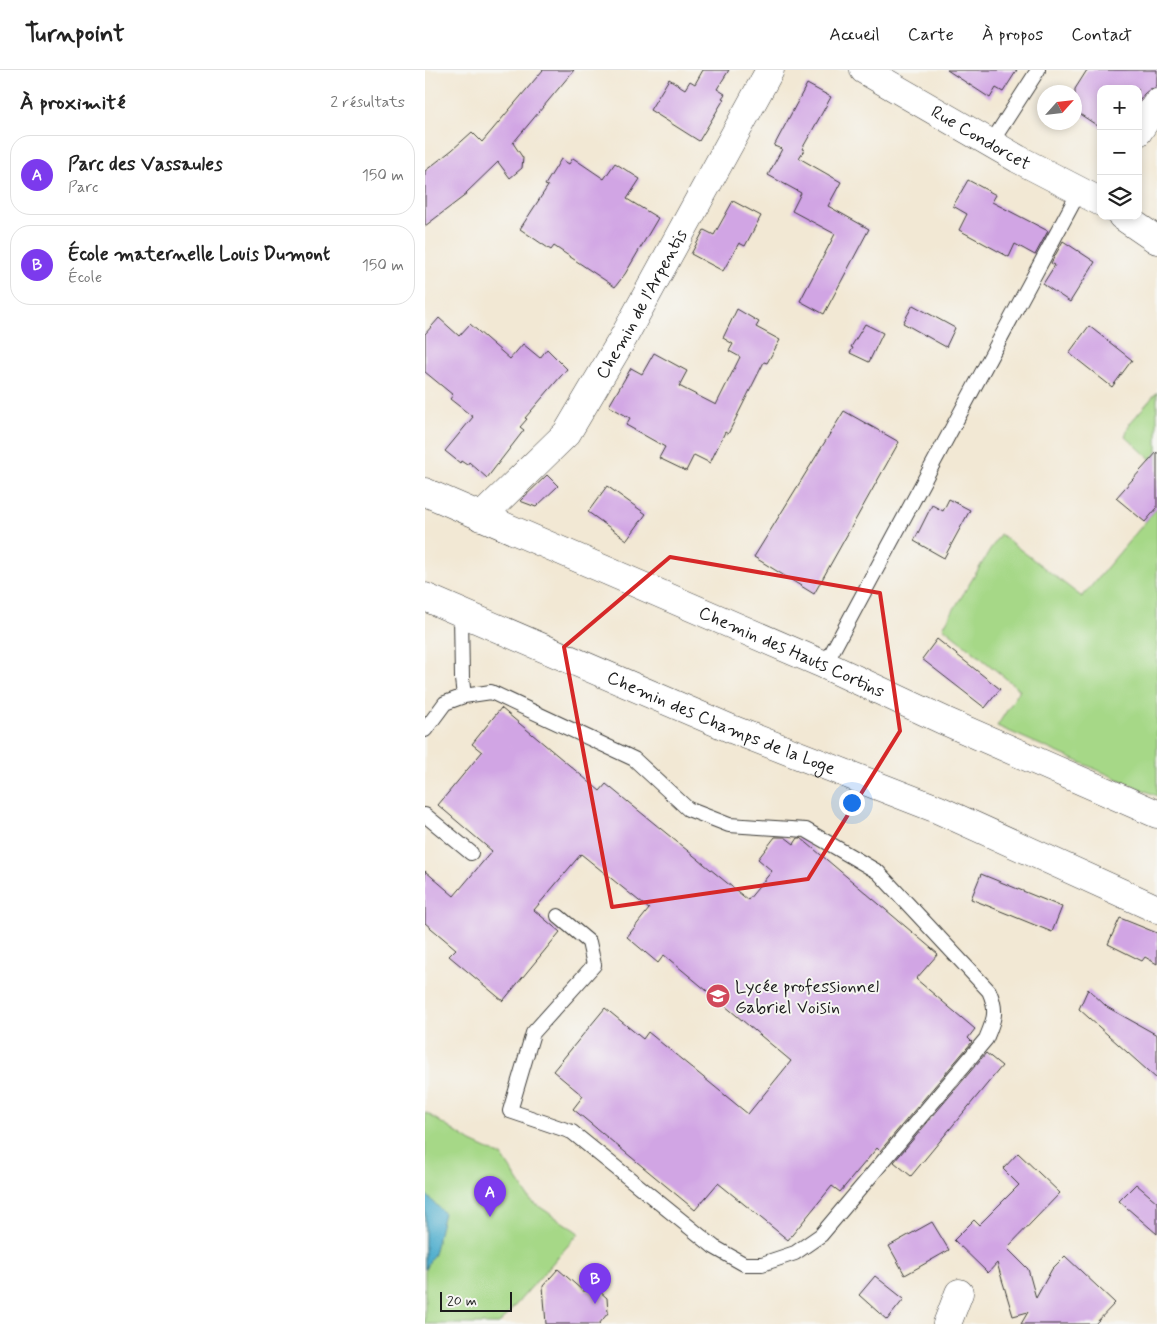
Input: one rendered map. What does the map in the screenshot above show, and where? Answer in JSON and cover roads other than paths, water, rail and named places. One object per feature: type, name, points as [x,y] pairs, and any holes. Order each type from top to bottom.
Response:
[{"type":"street","name":"Chemin de l'Arpentis","points":[[481,516],[567,433],[622,340],[771,70]]},
{"type":"street","name":"Rue Condorcet","points":[[864,70],[1018,159],[1094,195]]},
{"type":"street","points":[[1139,130],[1157,103]]},
{"type":"street","points":[[1128,220],[1157,240]]},
{"type":"street","name":"Chemin des Hauts Cortins","points":[[425,492],[825,665],[945,721],[1157,814]]},
{"type":"street","name":"Chemin des Champs de la Loge","points":[[425,597],[734,730],[937,809],[1157,909]]},
{"type":"street","points":[[947,1324],[959,1293]]},
{"type":"lane","points":[[991,143],[1038,70]]},
{"type":"lane","points":[[825,665],[1094,195]]},
{"type":"lane","points":[[461,614],[461,679],[464,696]]},
{"type":"lane","points":[[425,730],[445,703],[464,696],[491,692],[634,759],[688,809],[729,825],[806,830],[878,872],[989,991],[995,1004],[993,1023],[986,1039],[821,1235],[795,1253],[762,1264],[744,1264],[713,1247],[572,1132],[510,1111],[533,1033],[594,965],[589,942],[558,916]]},
{"type":"lane","points":[[425,815],[471,854]]},
{"type":"water","points":[[425,1193],[444,1213],[434,1254],[425,1269]]},
{"type":"place","name":"Lycée professionnel Gabriel Voisin","points":[[718,996]]},
{"type":"place","name":"Parc des Vassaules","points":[[490,1217]]},
{"type":"place","name":"École maternelle Louis Dumont","points":[[595,1304]]}]
